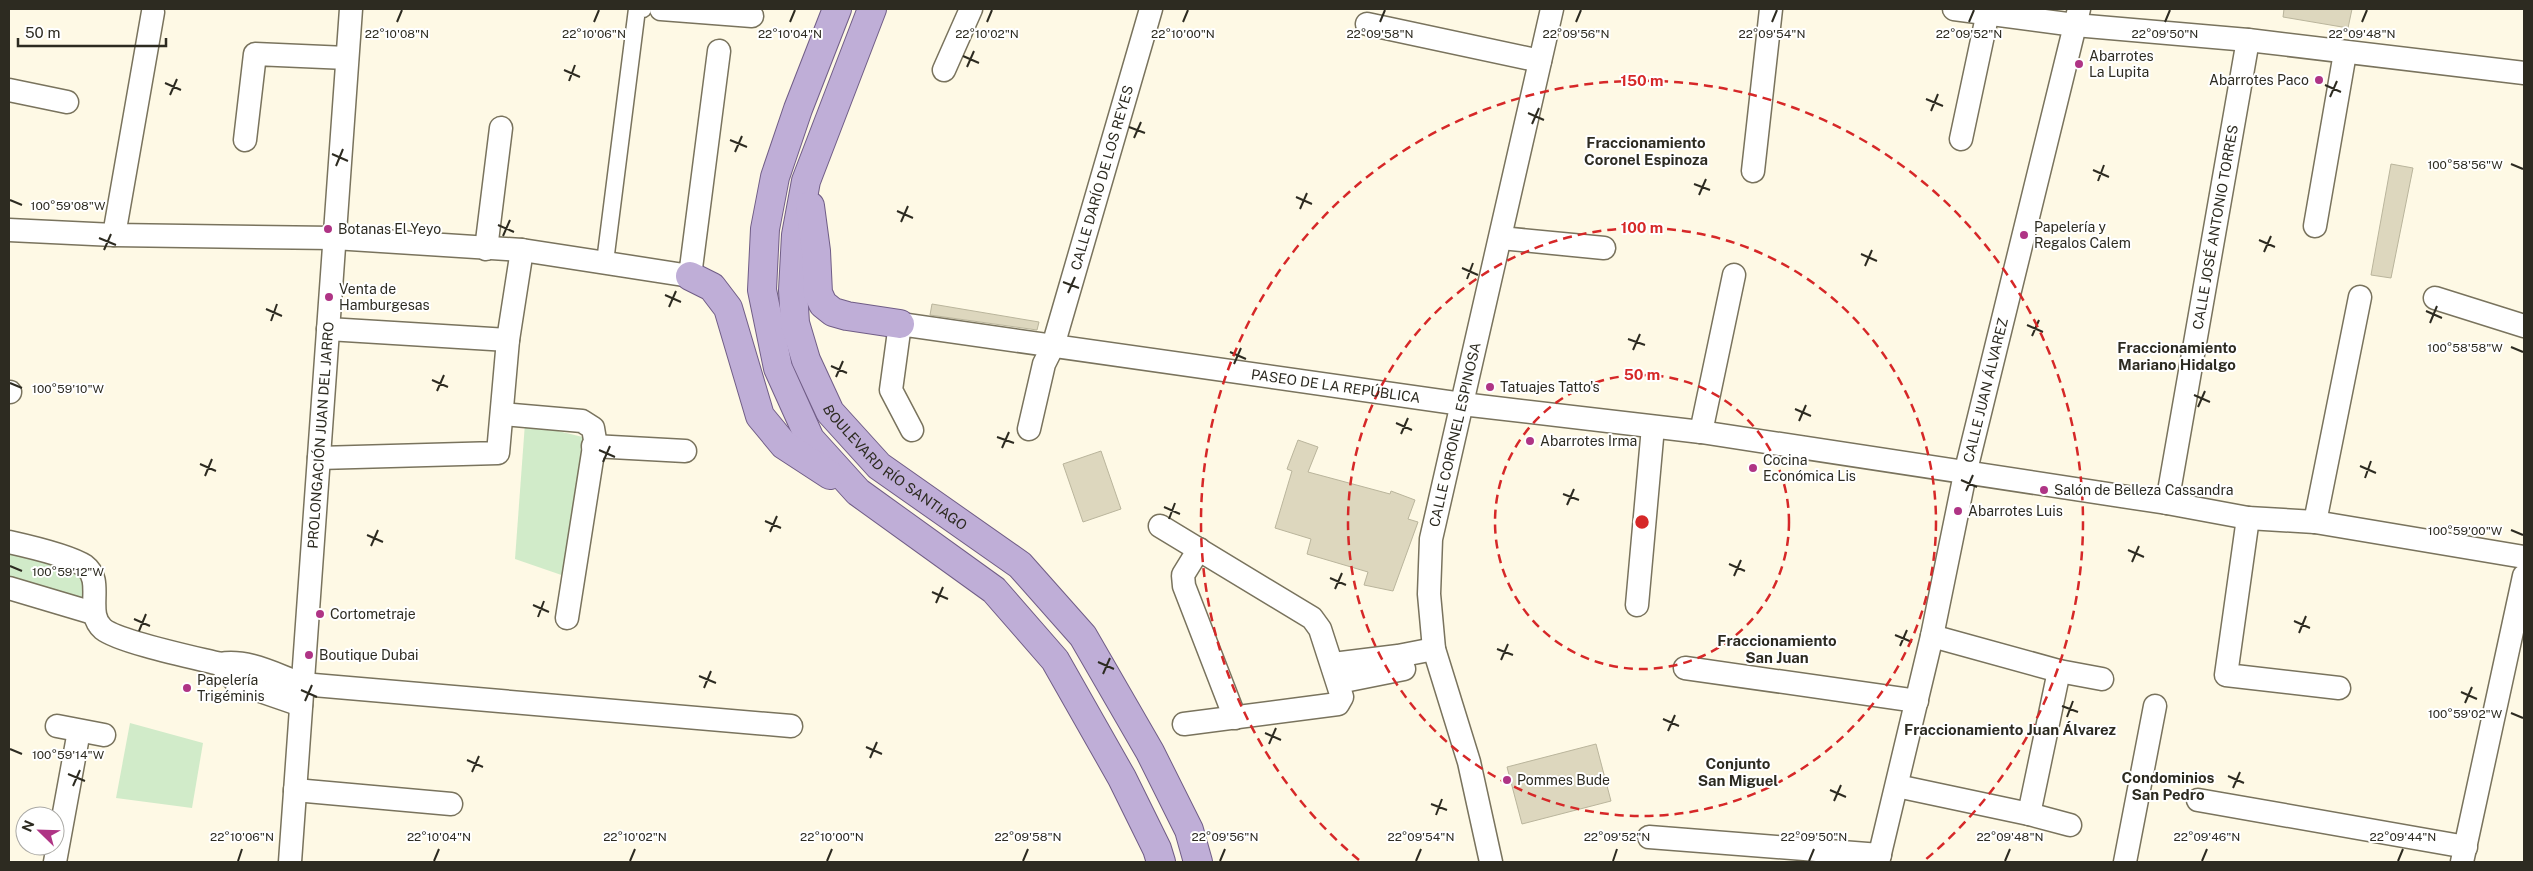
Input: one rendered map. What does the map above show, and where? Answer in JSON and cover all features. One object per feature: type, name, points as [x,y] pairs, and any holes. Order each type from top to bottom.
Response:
[{"type":"main road","points":[[837,9],[775,177],[765,229],[762,290],[778,368],[810,439],[858,492]]},
{"type":"main road","name":"BOULEVARD RÍO SANTIAGO","points":[[872,9],[806,181],[796,235],[793,290],[796,323],[806,360],[830,412],[879,466],[1020,565],[1083,636],[1159,769],[1189,830],[1198,862]]},
{"type":"main road","points":[[806,181],[816,251],[818,293],[823,304],[833,312],[847,316],[900,324]]},
{"type":"main road","points":[[690,276],[712,287],[728,308],[760,416],[784,445],[858,492],[994,590],[1055,660],[1122,778],[1157,849],[1161,862]]},
{"type":"street","name":"PROLONGACIÓN JUAN DEL JARRO","points":[[290,862],[351,9]]},
{"type":"street","points":[[605,262],[636,19],[638,9],[643,9]]},
{"type":"street","points":[[661,9],[752,16]]},
{"type":"street","points":[[944,70],[971,9]]},
{"type":"street","name":"CALLE DARÍO DE LOS REYES","points":[[1029,429],[1044,364],[1053,346],[1152,9]]},
{"type":"street","name":"CALLE CORONEL ESPINOSA","points":[[1491,862],[1469,762],[1436,656],[1428,594],[1431,540],[1552,9]]},
{"type":"street","points":[[1752,171],[1771,9]]},
{"type":"street","points":[[1954,9],[2077,17],[2345,52],[2524,72]]},
{"type":"street","points":[[114,235],[153,12]]},
{"type":"street","points":[[1961,139],[1988,12]]},
{"type":"street","name":"CALLE JUAN ÁLVAREZ","points":[[1879,858],[1932,636],[1965,474],[2077,17]]},
{"type":"street","points":[[1367,24],[1540,61]]},
{"type":"street","name":"CALLE JOSÉ ANTONIO TORRES","points":[[2167,503],[2248,40]]},
{"type":"street","points":[[9,230],[114,235],[334,238],[522,250],[690,276],[719,51]]},
{"type":"street","points":[[2315,226],[2345,52]]},
{"type":"street","points":[[245,140],[255,54],[348,58]]},
{"type":"street","points":[[9,90],[67,102]]},
{"type":"street","points":[[486,249],[501,128]]},
{"type":"street","points":[[1501,238],[1604,248]]},
{"type":"street","points":[[319,458],[498,453],[503,414],[508,340],[522,250]]},
{"type":"street","points":[[1701,432],[1734,275]]},
{"type":"street","points":[[2315,522],[2360,297]]},
{"type":"street","points":[[2435,298],[2524,326]]},
{"type":"street","points":[[900,324],[891,390],[912,430]]},
{"type":"street","name":"PASEO DE LA REPÚBLICA","points":[[900,324],[1462,404],[1701,432],[1965,474],[2167,503],[2248,518],[2315,522],[2524,556]]},
{"type":"street","points":[[328,329],[508,340]]},
{"type":"street","points":[[503,414],[582,421],[593,428],[594,446],[567,618]]},
{"type":"street","points":[[1637,605],[1653,427]]},
{"type":"street","points":[[594,446],[685,451]]},
{"type":"street","points":[[2248,518],[2226,675],[2339,688]]},
{"type":"street","points":[[1160,526],[1312,618],[1320,628],[1336,673],[1342,697],[1338,704],[1184,724]]},
{"type":"street","points":[[9,542],[40,549],[86,567],[91,575],[94,586],[93,613],[97,623],[114,636],[220,664],[237,683],[302,694],[791,726]]},
{"type":"street","points":[[1199,548],[1183,575],[1184,586],[1235,718]]},
{"type":"street","points":[[2198,800],[2464,855],[2524,576]]},
{"type":"street","points":[[9,588],[93,613]]},
{"type":"street","points":[[1932,636],[2059,671],[2102,679]]},
{"type":"street","points":[[1336,673],[1436,656]]},
{"type":"street","points":[[1685,668],[1917,701]]},
{"type":"street","points":[[2029,814],[2059,671]]},
{"type":"street","points":[[2125,862],[2154,706]]},
{"type":"street","points":[[57,726],[104,736]]},
{"type":"street","points":[[55,862],[79,730]]},
{"type":"street","points":[[1897,786],[2029,814],[2070,825]]},
{"type":"street","points":[[295,790],[451,804]]},
{"type":"street","points":[[1649,836],[1879,858]]},
{"type":"green space","points":[[525,423],[595,440],[573,579],[515,559]]},
{"type":"green space","points":[[9,548],[82,572],[88,605],[9,583]]},
{"type":"green space","points":[[130,723],[203,743],[192,808],[116,798]]},
{"type":"building","points":[[2284,9],[2352,9],[2348,28],[2283,17]]},
{"type":"building","points":[[2391,164],[2413,168],[2391,278],[2371,275]]},
{"type":"building","points":[[932,304],[1039,322],[1037,330],[930,315]]},
{"type":"building","points":[[1298,440],[1318,447],[1308,472],[1390,494],[1391,491],[1415,500],[1408,519],[1418,522],[1393,591],[1364,585],[1368,572],[1307,554],[1311,539],[1275,528],[1292,471],[1287,469]]},
{"type":"building","points":[[1101,451],[1121,509],[1083,522],[1063,464]]},
{"type":"building","points":[[1596,744],[1611,801],[1522,824],[1507,767]]},
{"type":"place","name":"Abarrotes La Lupita","points":[[2079,64]]},
{"type":"place","name":"Abarrotes Paco","points":[[2319,80]]},
{"type":"place","name":"Botanas El Yeyo","points":[[328,229]]},
{"type":"place","name":"Papelería y Regalos Calem","points":[[2024,235]]},
{"type":"place","name":"Venta de Hamburgesas","points":[[329,297]]},
{"type":"place","name":"Tatuajes Tatto's","points":[[1490,387]]},
{"type":"place","name":"Abarrotes Irma","points":[[1530,441]]},
{"type":"place","name":"Cocina Económica Lis","points":[[1753,468]]},
{"type":"place","name":"Salón de Belleza Cassandra","points":[[2044,490]]},
{"type":"place","name":"Abarrotes Luis","points":[[1958,511]]},
{"type":"place","name":"Cortometraje","points":[[320,614]]},
{"type":"place","name":"Boutique Dubai","points":[[309,655]]},
{"type":"place","name":"Papelería Trigéminis","points":[[187,688]]},
{"type":"place","name":"Pommes Bude","points":[[1507,780]]},
{"type":"district","name":"Fraccionamiento Coronel Espinoza","points":[[1646,152]]},
{"type":"district","name":"Fraccionamiento Mariano Hidalgo","points":[[2177,356]]},
{"type":"district","name":"Fraccionamiento San Juan","points":[[1777,650]]},
{"type":"district","name":"Fraccionamiento Juan Álvarez","points":[[2010,730]]},
{"type":"district","name":"Conjunto San Miguel","points":[[1738,772]]},
{"type":"district","name":"Condominios San Pedro","points":[[2168,786]]}]
